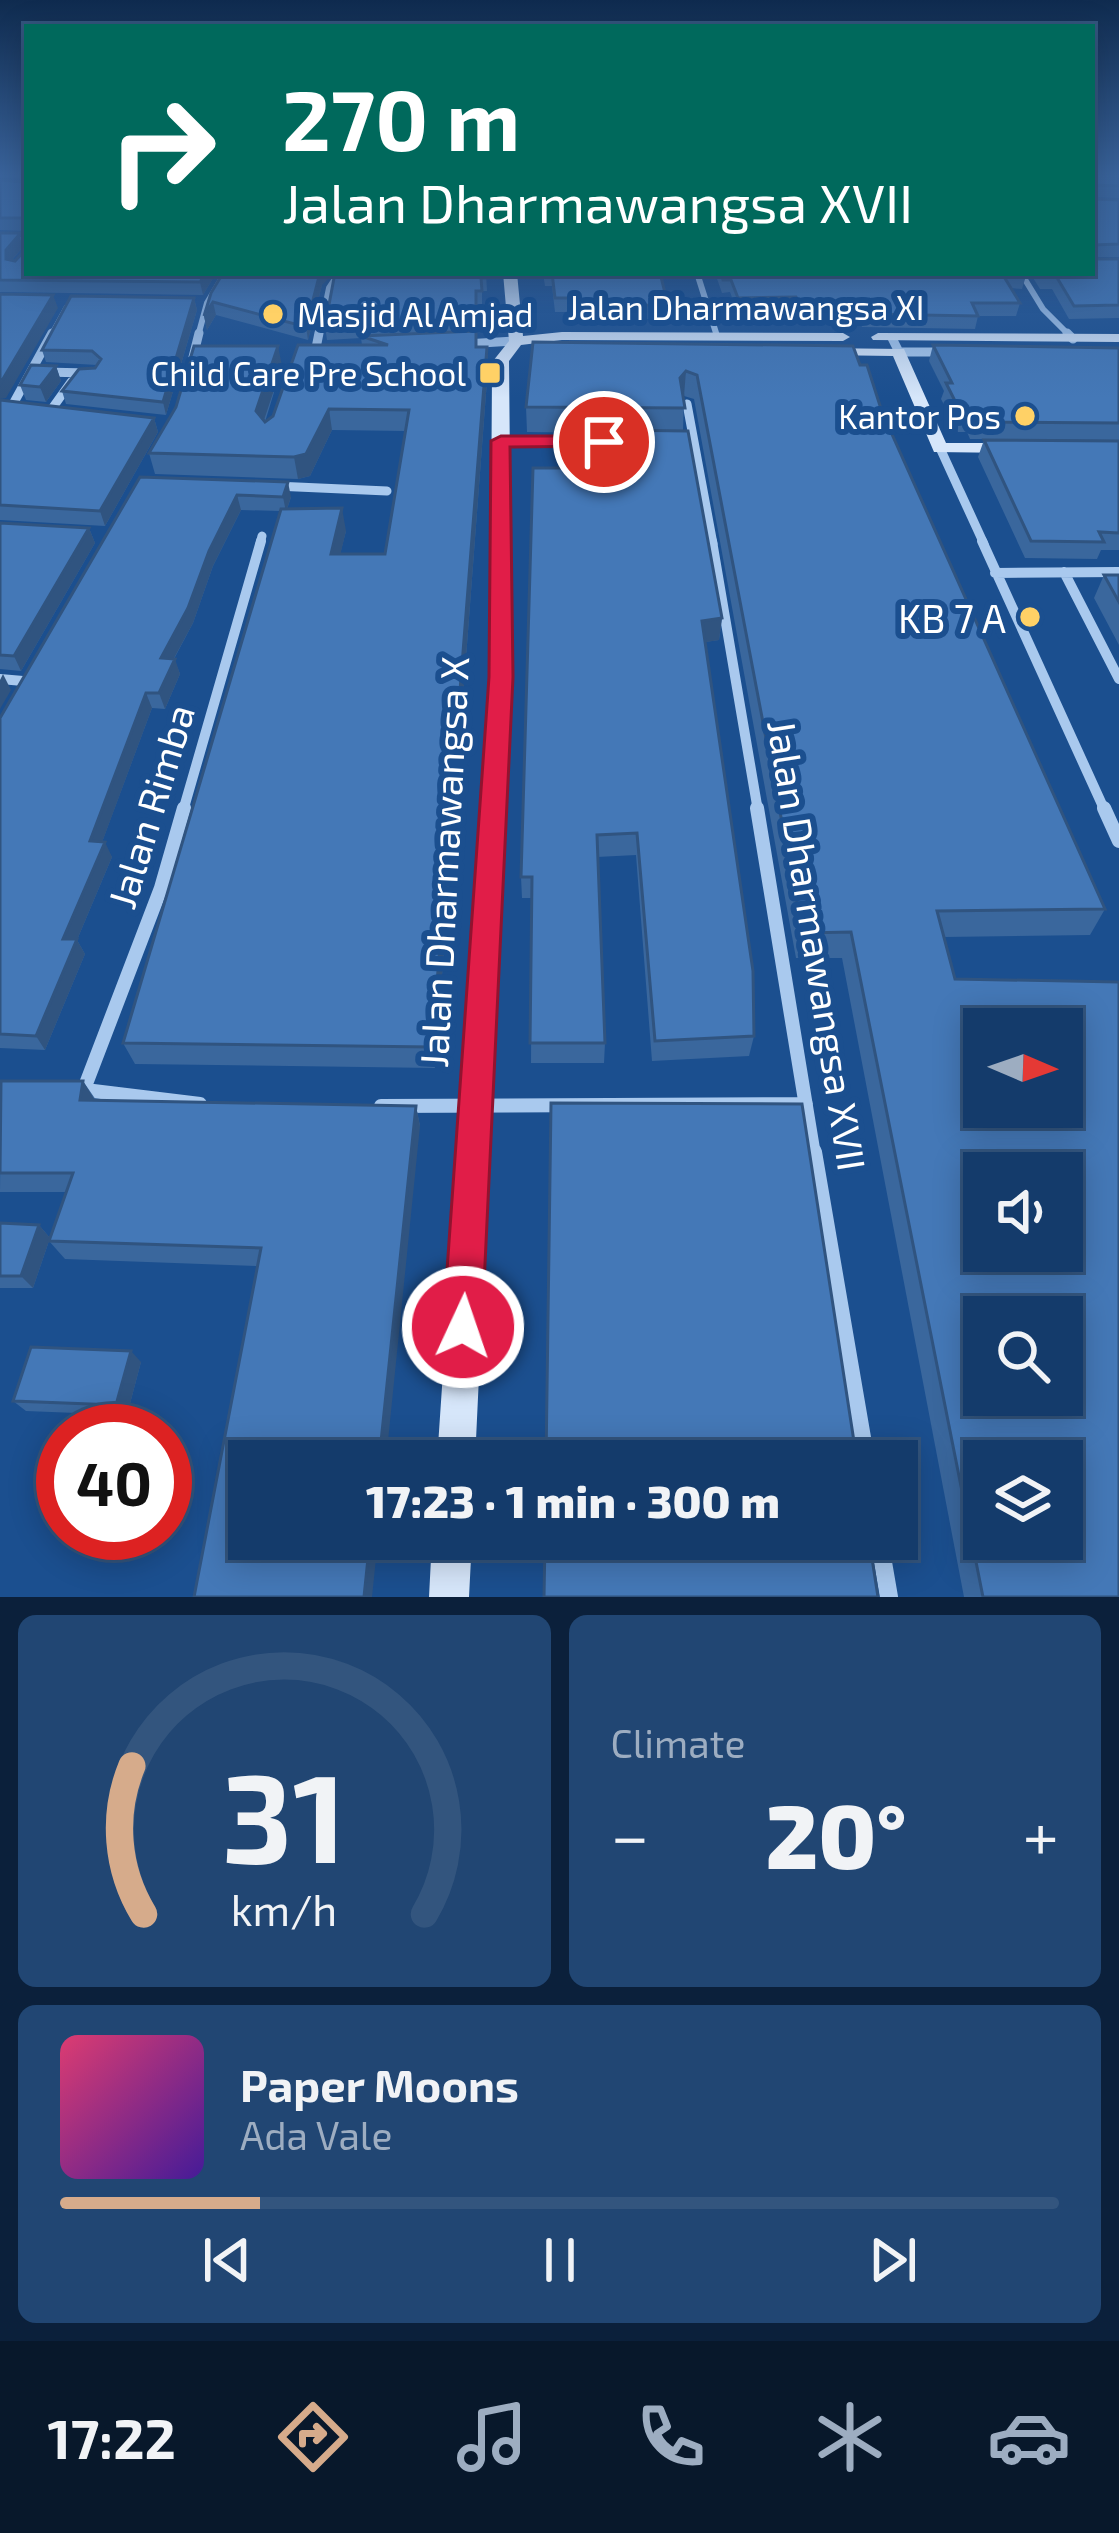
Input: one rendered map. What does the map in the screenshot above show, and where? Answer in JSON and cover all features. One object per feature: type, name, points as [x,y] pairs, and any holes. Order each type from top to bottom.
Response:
[{"type":"street","points":[[189,372],[207,303],[223,276]]},
{"type":"street","points":[[314,353],[329,288],[337,276]]},
{"type":"street","name":"Jalan Dharmawangsa X","points":[[457,1440],[501,677],[501,361],[516,341],[510,276]]},
{"type":"street","points":[[698,276],[717,336]]},
{"type":"street","points":[[1023,276],[1043,308],[1073,339]]},
{"type":"street","points":[[6,406],[34,371],[50,332],[71,302],[51,301]]},
{"type":"street","points":[[184,302],[207,303]]},
{"type":"street","name":"Jalan Dharmawangsa XI","points":[[516,341],[717,336],[896,345],[1119,338]]},
{"type":"street","points":[[443,345],[516,341],[544,349],[896,345],[965,352]]},
{"type":"street","points":[[896,345],[1119,841]]},
{"type":"street","points":[[296,353],[336,351]]},
{"type":"street","points":[[194,354],[214,354]]},
{"type":"street","points":[[34,371],[96,374]]},
{"type":"street","points":[[51,410],[78,373]]},
{"type":"street","name":"Jalan Dharmawangsa XVII","points":[[687,404],[689,442],[742,703],[862,1440]]},
{"type":"street","points":[[6,406],[74,414]]},
{"type":"street","points":[[501,441],[639,442]]},
{"type":"street","points":[[940,448],[1030,448]]},
{"type":"street","points":[[258,486],[387,491]]},
{"type":"street","name":"Jalan Rimba","points":[[84,1089],[161,888],[262,536]]},
{"type":"street","points":[[1064,572],[1119,679]]},
{"type":"street","points":[[995,573],[1119,572]]},
{"type":"street","points":[[16,696],[34,662]]},
{"type":"street","points":[[0,679],[23,681]]},
{"type":"street","points":[[63,1088],[211,1105]]},
{"type":"street","points":[[363,1106],[806,1104]]},
{"type":"street","points":[[449,1597],[451,1560]]},
{"type":"street","points":[[883,1560],[889,1597]]},
{"type":"building","points":[[0,249],[7,249],[6,259],[15,261],[24,251],[24,276],[204,276],[200,282],[0,280]]},
{"type":"building","points":[[1095,259],[1119,259],[1119,305],[1074,306],[1056,276],[1095,276]]},
{"type":"building","points":[[221,276],[319,276],[306,327],[213,302],[204,316]]},
{"type":"building","points":[[487,276],[487,278],[481,278],[482,291],[476,291],[476,320],[325,326],[334,278]]},
{"type":"building","points":[[552,276],[661,276],[666,297],[652,297],[655,305],[573,306],[571,298],[555,298]]},
{"type":"building","points":[[722,276],[1004,276],[1020,303],[972,303],[978,316],[864,314],[861,306],[818,307],[815,301],[796,297],[738,298],[731,280]]},
{"type":"building","points":[[0,294],[53,295],[0,384]]},
{"type":"building","points":[[71,296],[194,298],[163,402],[62,391],[79,369],[95,368],[101,359],[92,351],[42,350]]},
{"type":"building","points":[[476,331],[476,347],[487,347],[432,1047],[123,1043],[281,509],[342,508],[331,554],[385,554],[409,410],[329,409],[306,454],[294,457],[149,453],[176,407],[194,346],[278,346],[256,411],[265,422],[273,416],[298,345],[388,345],[361,336]]},
{"type":"building","points":[[533,342],[853,346],[860,365],[867,365],[882,412],[1105,909],[937,911],[955,979],[1119,982],[1119,1597],[983,1597],[976,1560],[1083,1560],[1083,1440],[963,1440],[963,1496],[851,932],[803,933],[697,375],[686,371],[680,378],[685,408],[526,407]]},
{"type":"building","points":[[933,345],[1119,348],[1119,423],[975,422],[972,415],[962,415]]},
{"type":"building","points":[[31,365],[56,366],[40,387],[20,385]]},
{"type":"building","points":[[0,400],[154,418],[100,511],[0,505]]},
{"type":"building","points":[[611,430],[688,431],[722,618],[702,621],[753,971],[754,1036],[655,1041],[637,833],[597,835],[605,1043],[530,1043],[532,877],[521,877],[533,468],[614,468]]},
{"type":"building","points":[[984,440],[1119,441],[1119,533],[1099,532],[1104,542],[1031,541]]},
{"type":"building","points":[[140,477],[288,482],[283,497],[237,495],[161,658],[175,659],[159,693],[146,693],[90,841],[105,842],[63,939],[77,939],[36,1036],[0,1034],[0,718]]},
{"type":"building","points":[[0,523],[89,528],[14,656],[0,655]]},
{"type":"building","points":[[1104,575],[1119,575],[1119,602]]},
{"type":"building","points":[[1,1081],[83,1081],[80,1100],[416,1106],[381,1440],[228,1440],[228,1560],[368,1560],[364,1597],[194,1597],[261,1248],[49,1241],[73,1173],[0,1173]]},
{"type":"building","points":[[551,1103],[802,1104],[854,1440],[546,1440]]},
{"type":"building","points":[[0,1223],[39,1225],[21,1276],[0,1276]]},
{"type":"building","points":[[31,1347],[131,1351],[116,1404],[13,1401]]},
{"type":"building","points":[[545,1560],[872,1560],[878,1597],[544,1597]]},
{"type":"place","name":"Masjid Al Amjad","points":[[273,314]]},
{"type":"place","name":"Child Care Pre School","points":[[490,373]]},
{"type":"place","name":"Kantor Pos","points":[[1025,416]]},
{"type":"place","name":"KB 7 A","points":[[1030,617]]},
{"type":"route","points":[[463,1327],[501,677],[501,441],[604,442]]}]
